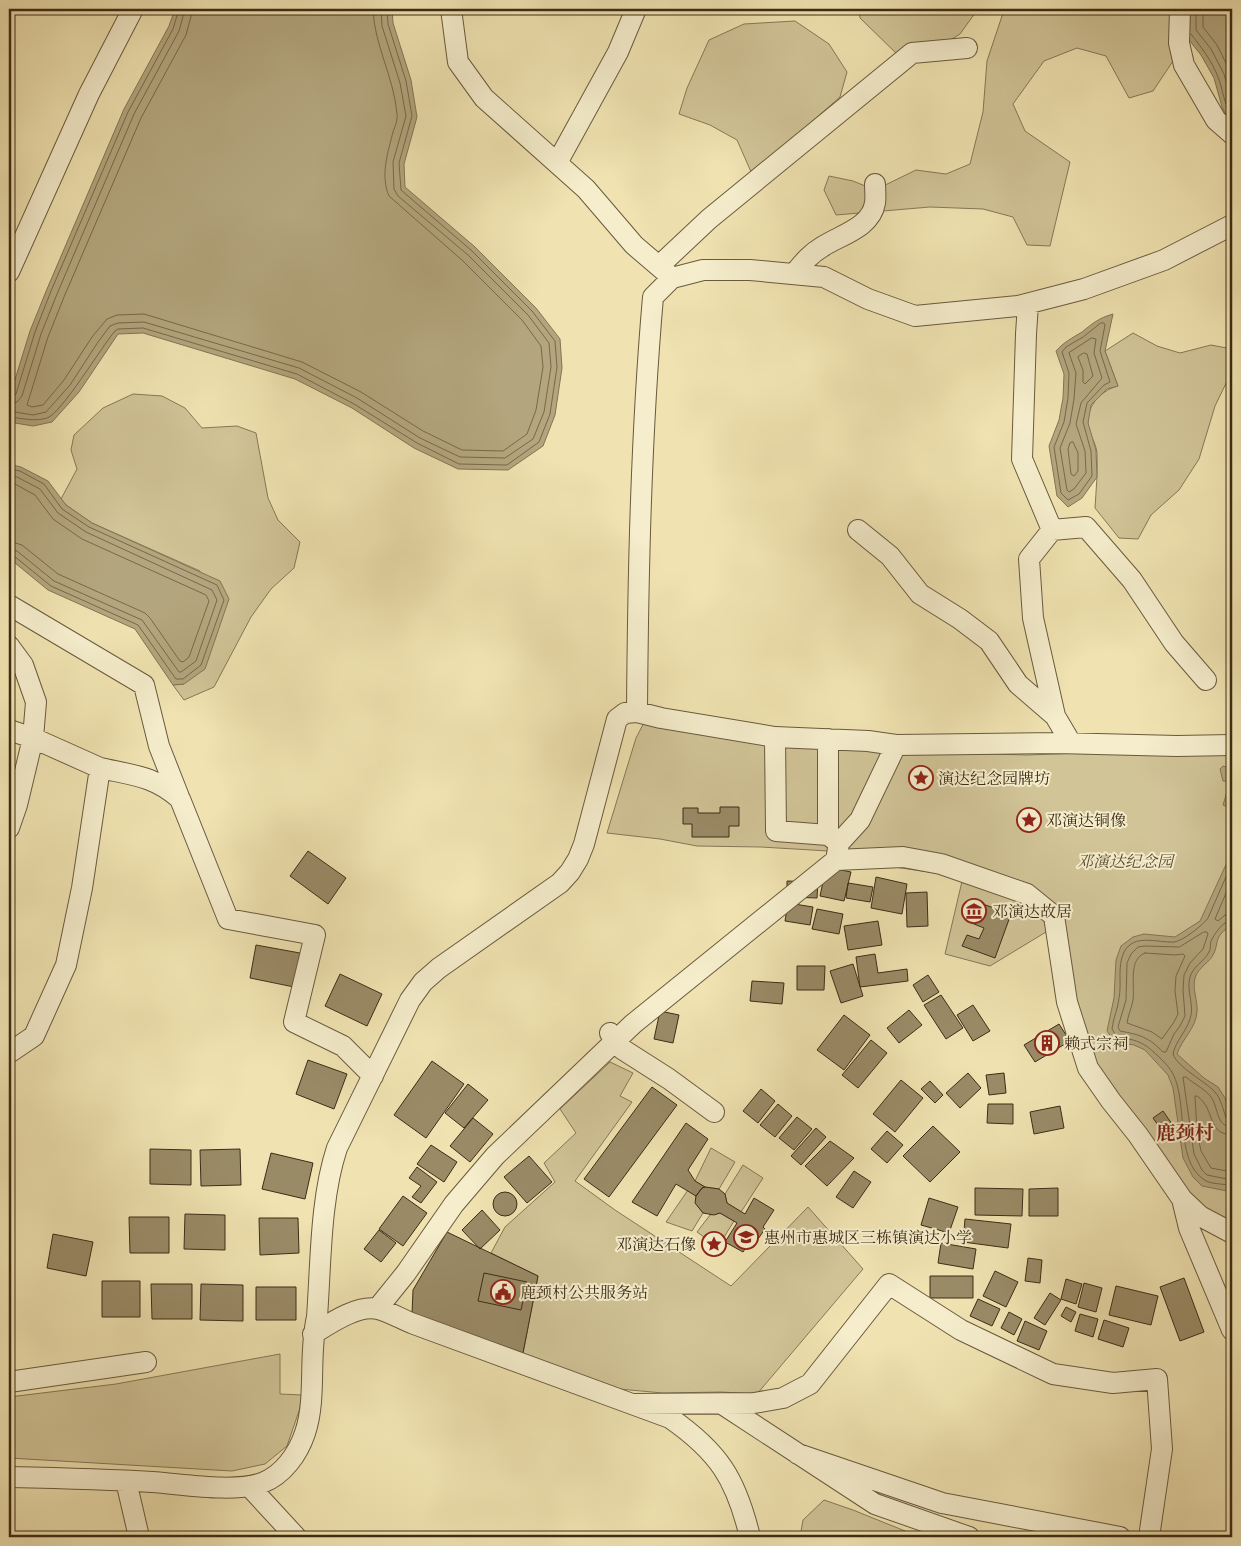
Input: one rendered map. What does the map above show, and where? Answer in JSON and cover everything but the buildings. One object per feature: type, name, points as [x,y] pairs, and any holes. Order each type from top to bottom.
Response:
[{"type":"street","points":[[9,272],[90,94],[133,9]]},
{"type":"street","points":[[451,9],[458,62],[484,98],[586,189],[634,245],[666,272],[750,270],[824,277],[868,299],[916,316],[1018,306],[1084,290],[1164,260],[1232,226]]},
{"type":"street","points":[[557,163],[618,52],[636,9]]},
{"type":"street","points":[[1180,9],[1179,43],[1184,66],[1216,120],[1232,134]]},
{"type":"street","points":[[637,712],[638,552],[647,362],[653,296],[666,272],[709,219],[912,53],[966,48]]},
{"type":"street","points":[[794,274],[807,258],[822,246],[861,226],[875,205],[875,184]]},
{"type":"street","points":[[1028,304],[1022,459],[1052,530]]},
{"type":"street","points":[[1054,716],[1033,618],[1029,559],[1052,530],[1086,526],[1132,580],[1174,643],[1206,680]]},
{"type":"street","points":[[858,530],[890,556],[920,594],[989,640],[1018,684],[1054,716],[1070,743]]},
{"type":"street","points":[[9,605],[144,685],[159,746],[228,919],[315,935],[294,1022],[343,1046],[373,1076]]},
{"type":"street","points":[[9,646],[23,665],[36,702],[34,738],[17,805],[9,828]]},
{"type":"street","points":[[9,1477],[230,1487],[263,1483],[285,1467],[299,1446],[304,1434],[310,1406],[313,1334],[317,1317],[326,1197],[337,1148],[410,1000],[423,982],[439,968],[549,892],[570,872],[584,844],[618,719],[624,713],[637,712],[661,718],[775,737],[880,742],[896,745],[1070,743],[1177,746],[1232,745]]},
{"type":"street","points":[[9,730],[34,738],[100,768],[146,778],[167,787],[180,799]]},
{"type":"street","points":[[775,737],[776,831],[834,846],[941,864],[1027,894],[1054,916],[1067,1002],[1088,1068],[1138,1135],[1182,1199],[1200,1216],[1232,1233]]},
{"type":"street","points":[[828,739],[834,846]]},
{"type":"street","points":[[376,1309],[406,1273],[454,1204],[495,1156],[633,1024],[834,846],[860,820],[896,745]]},
{"type":"street","points":[[9,1053],[34,1036],[66,965],[82,888],[100,768]]},
{"type":"street","points":[[610,1032],[622,1049],[714,1112]]},
{"type":"street","points":[[1182,1199],[1189,1228],[1232,1330]]},
{"type":"street","points":[[632,1404],[754,1403],[783,1398],[810,1384],[889,1284],[960,1330],[1053,1374],[1113,1383],[1157,1379],[1162,1449],[1149,1537]]},
{"type":"street","points":[[313,1334],[348,1314],[376,1309],[670,1418],[690,1432],[716,1457],[730,1479],[743,1508],[750,1537]]},
{"type":"street","points":[[9,1382],[146,1362]]},
{"type":"street","points":[[722,1404],[875,1504],[969,1537]]},
{"type":"street","points":[[798,1454],[942,1503],[1120,1537]]},
{"type":"street","points":[[126,1481],[139,1537]]},
{"type":"street","points":[[249,1486],[296,1537]]},
{"type":"green space","points":[[859,9],[978,9],[960,34],[918,60],[898,55],[860,18]]},
{"type":"green space","points":[[1003,9],[1174,9],[1170,42],[1173,61],[1153,91],[1129,98],[1106,56],[1077,48],[1044,61],[1013,104],[1025,131],[1070,162],[1050,246],[1027,245],[1013,217],[983,209],[930,207],[836,215],[824,190],[829,176],[853,181],[875,190],[916,170],[946,174],[970,164],[983,112],[987,61]]},
{"type":"green space","points":[[795,21],[829,44],[847,72],[840,97],[752,174],[737,140],[710,125],[679,114],[687,88],[709,40],[744,24]]},
{"type":"green space","points":[[1133,333],[1157,346],[1180,353],[1211,345],[1232,349],[1232,371],[1215,406],[1199,459],[1179,490],[1151,515],[1138,539],[1119,538],[1095,508],[1097,453],[1088,423],[1090,410],[1097,399],[1106,391],[1118,386],[1105,351]]},
{"type":"green space","points":[[133,394],[162,396],[185,408],[202,428],[237,426],[256,433],[268,498],[278,520],[300,542],[294,568],[271,589],[251,617],[214,687],[184,700],[173,685],[184,684],[200,571],[92,523],[66,505],[61,499],[77,469],[71,450],[74,435],[103,408]]},
{"type":"green space","name":"邓演达纪念园","points":[[648,715],[907,752],[1028,755],[1082,753],[1232,754],[1232,1230],[1197,1208],[1088,1068],[1046,932],[990,966],[945,954],[963,877],[860,862],[828,851],[697,846],[660,839],[607,833],[636,738]]},
{"type":"green space","points":[[610,1062],[633,1073],[620,1096],[632,1102],[575,1181],[615,1210],[731,1286],[808,1207],[863,1269],[757,1394],[721,1392],[663,1393],[608,1388],[523,1353],[538,1276],[491,1253],[505,1227],[555,1182],[544,1163],[576,1133],[560,1109]]},
{"type":"green space","points":[[711,1148],[735,1162],[719,1189],[705,1187],[695,1181]]},
{"type":"green space","points":[[743,1165],[763,1178],[741,1212],[727,1203],[725,1194]]},
{"type":"green space","points":[[688,1190],[696,1196],[696,1203],[703,1213],[692,1231],[666,1222]]},
{"type":"green space","points":[[720,1213],[734,1221],[718,1247],[697,1232],[710,1215]]},
{"type":"green space","points":[[280,1354],[280,1394],[302,1395],[300,1408],[287,1446],[265,1464],[232,1471],[9,1458],[9,1397],[116,1384]]},
{"type":"green space","points":[[824,1500],[920,1537],[800,1537],[803,1520]]},
{"type":"water","points":[[175,9],[392,9],[393,23],[411,80],[417,117],[404,164],[405,187],[475,247],[536,308],[560,339],[562,368],[555,415],[543,446],[508,470],[458,469],[414,448],[352,408],[295,379],[143,333],[118,334],[79,392],[52,422],[33,426],[9,422],[9,399],[30,331],[124,109],[169,26]]},
{"type":"water","points":[[1185,9],[1232,9],[1232,118],[1227,117],[1222,107],[1214,78],[1201,55],[1185,35]]},
{"type":"water","points":[[1113,314],[1105,351],[1118,386],[1107,389],[1091,405],[1088,423],[1096,450],[1097,477],[1082,498],[1068,507],[1057,496],[1049,446],[1059,420],[1063,398],[1064,374],[1056,351],[1096,321]]},
{"type":"water","points":[[9,464],[21,467],[48,481],[66,505],[92,523],[220,581],[229,599],[205,669],[184,684],[173,685],[135,629],[48,590],[9,558]]},
{"type":"water","points":[[1223,766],[1232,769],[1232,809],[1223,805],[1230,782],[1223,781],[1220,769]]},
{"type":"water","points":[[1230,856],[1232,856],[1232,920],[1220,935],[1210,960],[1201,968],[1195,978],[1196,1018],[1177,1054],[1204,1078],[1218,1087],[1225,1098],[1232,1124],[1232,1192],[1202,1186],[1193,1177],[1183,1158],[1173,1088],[1168,1075],[1145,1050],[1134,1045],[1115,1042],[1107,1031],[1114,998],[1116,960],[1121,946],[1133,937],[1144,934],[1175,937],[1200,921]]},
{"type":"place","name":"演达纪念园牌坊","points":[[921,778]]},
{"type":"place","name":"邓演达铜像","points":[[1029,820]]},
{"type":"place","name":"邓演达故居","points":[[974,911]]},
{"type":"place","name":"赖式宗祠","points":[[1047,1043]]},
{"type":"place","name":"惠州市惠城区三栋镇演达小学","points":[[746,1237]]},
{"type":"place","name":"邓演达石像","points":[[714,1244]]},
{"type":"place","name":"鹿颈村公共服务站","points":[[503,1292]]},
{"type":"district","name":"鹿颈村","points":[[1185,1132]]}]
